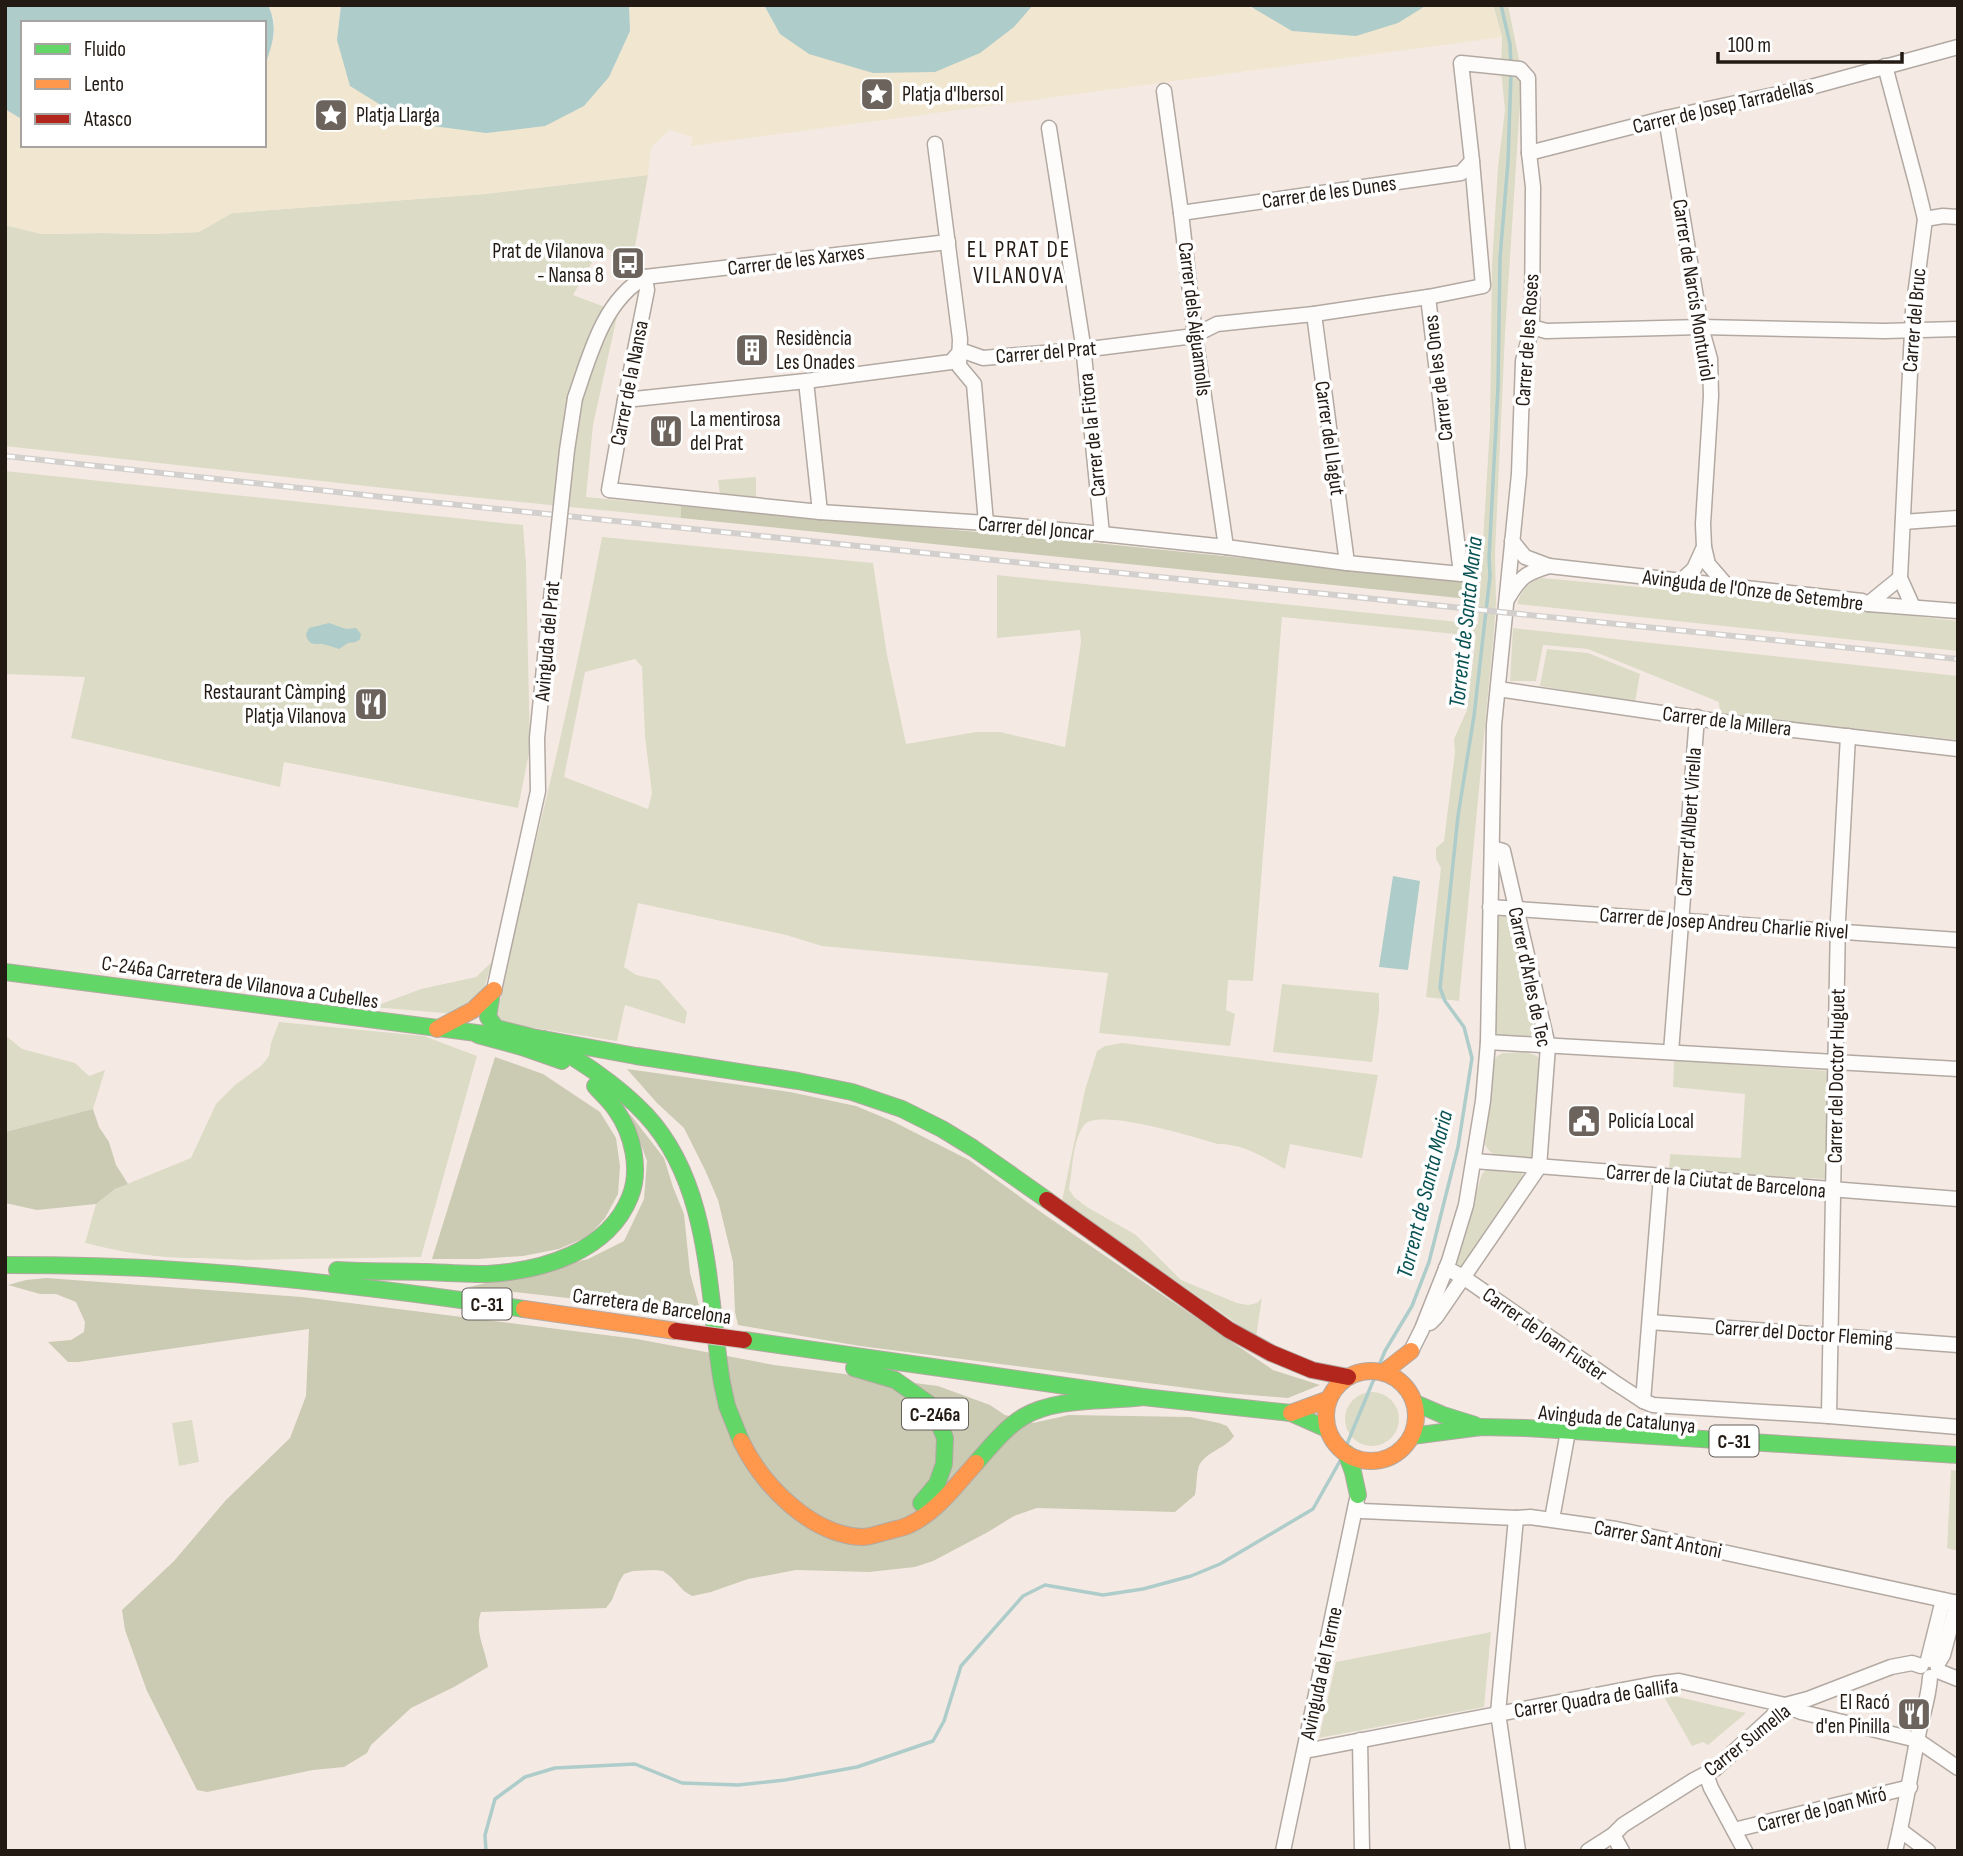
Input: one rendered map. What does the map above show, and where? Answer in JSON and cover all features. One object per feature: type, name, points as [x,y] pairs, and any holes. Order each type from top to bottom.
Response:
[{"type":"main road","name":"C-246a Carretera de Vilanova a Cubelles","points":[[5,972],[473,1034],[538,1038]]},
{"type":"main road","points":[[438,1029],[473,1010],[492,994]]},
{"type":"main road","points":[[473,1034],[492,994]]},
{"type":"main road","points":[[492,994],[488,1017],[496,1028],[636,1056],[852,1092],[902,1110],[942,1129],[973,1148],[1229,1330],[1312,1370],[1348,1377],[1359,1372],[1378,1371],[1395,1377],[1403,1383],[1415,1403],[1417,1414],[1412,1436],[1404,1448],[1393,1456],[1379,1461],[1353,1458],[1333,1441],[1328,1429],[1326,1414],[1329,1399]]},
{"type":"main road","points":[[473,1010],[467,1023],[473,1034]]},
{"type":"main road","name":"C-246a","points":[[473,1034],[593,1070],[614,1085],[653,1123],[686,1179],[696,1213],[707,1263],[717,1354],[728,1408],[744,1449],[783,1501],[811,1520],[834,1531],[864,1537],[909,1526],[932,1511],[994,1441],[1026,1414],[1069,1402],[1143,1397]]},
{"type":"main road","points":[[538,1038],[593,1070]]},
{"type":"main road","points":[[225,1273],[295,1269],[496,1273],[566,1258],[593,1244],[618,1223],[630,1202],[636,1177],[632,1142],[618,1112],[594,1085],[556,1059]]},
{"type":"main road","name":"Carretera de Barcelona","points":[[5,1265],[225,1273],[442,1297],[1143,1397],[1291,1413]]},
{"type":"main road","name":"C-246a","points":[[790,1347],[895,1380],[932,1406],[945,1438],[944,1464],[937,1484],[922,1502],[900,1520],[864,1537]]},
{"type":"main road","points":[[1378,1371],[1411,1351]]},
{"type":"main road","points":[[1403,1383],[1411,1351]]},
{"type":"main road","name":"C-31","points":[[1291,1413],[1329,1399],[1336,1387],[1348,1377]]},
{"type":"main road","name":"C-31","points":[[1415,1403],[1481,1427]]},
{"type":"main road","name":"C-31","points":[[1291,1413],[1328,1429]]},
{"type":"main road","name":"C-31","points":[[1412,1436],[1481,1427],[1511,1429]]},
{"type":"main road","name":"Avinguda de Catalunya","points":[[1511,1429],[1567,1437],[1958,1464]]},
{"type":"main road","name":"Avinguda de Catalunya","points":[[1511,1429],[1602,1431],[1958,1455]]},
{"type":"main road","points":[[1344,1452],[1353,1472],[1357,1500]]},
{"type":"main road","points":[[1357,1500],[1367,1476],[1379,1461]]},
{"type":"street","name":"Carrer de Josep Tarradellas","points":[[1528,153],[1666,118],[1811,87],[1958,47]]},
{"type":"street","name":"Carrer de les Ones","points":[[1461,574],[1428,297],[1483,286],[1461,63],[1497,66],[1522,73]]},
{"type":"street","name":"Carrer del Bruc","points":[[1885,66],[1925,219],[1912,331],[1900,578],[1913,607]]},
{"type":"street","name":"Carrer de les Roses","points":[[1506,602],[1519,474],[1523,361],[1532,327],[1533,187],[1522,73]]},
{"type":"street","name":"Carrer dels Aiguamolls","points":[[1164,91],[1195,335],[1226,547]]},
{"type":"street","name":"Carrer de Narcís Monturiol","points":[[1666,118],[1701,327],[1710,359],[1711,396],[1704,547],[1708,564],[1728,587]]},
{"type":"street","name":"Carrer de la Fitora","points":[[1049,128],[1083,347],[1102,534]]},
{"type":"street","points":[[935,144],[960,340],[959,366],[974,384],[986,523]]},
{"type":"street","points":[[1472,161],[1461,173],[1474,184]]},
{"type":"street","name":"Carrer de les Dunes","points":[[1181,213],[1461,173]]},
{"type":"street","points":[[1925,219],[1958,217]]},
{"type":"street","name":"Carrer de les Xarxes","points":[[645,277],[948,242]]},
{"type":"street","name":"Avinguda del Prat","points":[[492,994],[538,791],[537,738],[567,450],[575,398],[606,318],[631,285],[645,277]]},
{"type":"street","name":"Carrer de la Nansa","points":[[609,490],[647,290],[645,277]]},
{"type":"street","name":"Carrer del Prat","points":[[625,400],[951,362],[959,353],[967,352],[983,358],[1195,335],[1217,324],[1314,314],[1428,297]]},
{"type":"street","points":[[621,298],[634,298],[642,312]]},
{"type":"street","name":"Carrer del Llagut","points":[[1314,314],[1347,563]]},
{"type":"street","points":[[1532,327],[1546,331],[1701,327],[1912,331],[1958,329]]},
{"type":"street","points":[[806,381],[821,512]]},
{"type":"street","name":"Carrer del Joncar","points":[[609,490],[821,512],[1102,534],[1461,574]]},
{"type":"street","points":[[1903,522],[1958,518]]},
{"type":"street","name":"Avinguda de l'Onze de Setembre","points":[[1512,541],[1525,557],[1549,566],[1861,601],[1868,604],[1958,611]]},
{"type":"street","points":[[1681,581],[1694,569],[1704,547]]},
{"type":"street","points":[[1506,602],[1516,584],[1527,573],[1549,566]]},
{"type":"street","points":[[1868,604],[1900,578]]},
{"type":"street","name":"Carrer d'Arles de Tec","points":[[1411,1351],[1446,1268],[1466,1205],[1483,1101],[1488,1042],[1494,725],[1506,602]]},
{"type":"street","name":"Carrer de la Millera","points":[[1497,689],[1958,749]]},
{"type":"street","name":"Carrer d'Albert Virella","points":[[1671,1052],[1697,717]]},
{"type":"street","name":"Carrer del Doctor Huguet","points":[[1829,1416],[1838,931],[1847,736]]},
{"type":"street","name":"Carrer d'Arles de Tec","points":[[1422,1329],[1436,1317],[1539,1167],[1548,1046],[1503,851],[1492,848]]},
{"type":"street","name":"Carrer de Josep Andreu Charlie Rivel","points":[[1490,907],[1958,940]]},
{"type":"street","points":[[1488,1042],[1958,1069]]},
{"type":"street","name":"Carrer de la Ciutat de Barcelona","points":[[1474,1161],[1958,1199]]},
{"type":"street","points":[[1643,1401],[1661,1176]]},
{"type":"street","name":"Carrer de Joan Fuster","points":[[1446,1268],[1643,1401]]},
{"type":"street","name":"Carrer del Doctor Fleming","points":[[1650,1322],[1958,1345]]},
{"type":"street","name":"Avinguda de Catalunya","points":[[1643,1401],[1653,1405],[1958,1427]]},
{"type":"street","points":[[1552,1519],[1567,1437]]},
{"type":"street","name":"Carrer Sant Antoni","points":[[1357,1500],[1363,1511],[1530,1517],[1616,1529],[1953,1601]]},
{"type":"street","name":"Avinguda del Terme","points":[[1283,1851],[1357,1500]]},
{"type":"street","points":[[1516,1518],[1498,1713],[1518,1851]]},
{"type":"street","points":[[1895,1851],[1910,1787],[1931,1668],[1953,1601]]},
{"type":"street","name":"Carrer Sumella","points":[[1588,1851],[1623,1825],[1715,1769],[1785,1705],[1808,1699],[1891,1667],[1912,1663],[1931,1668]]},
{"type":"street","points":[[1931,1668],[1958,1679]]},
{"type":"street","name":"Carrer Quadra de Gallifa","points":[[1305,1751],[1679,1681],[1785,1705],[1801,1712],[1917,1740],[1958,1768]]},
{"type":"street","points":[[1360,1740],[1362,1851]]},
{"type":"street","points":[[1706,1774],[1745,1851]]},
{"type":"street","name":"Carrer de Joan Miró","points":[[1734,1830],[1910,1787]]},
{"type":"street","points":[[1900,1830],[1928,1851]]},
{"type":"street","points":[[1613,1835],[1622,1851]]},
{"type":"green space","points":[[1493,5],[1508,5],[1522,74],[1505,334],[1495,553],[1496,603],[1459,1001],[1426,997],[1441,868],[1436,859],[1436,848],[1444,841],[1455,752],[1454,739],[1467,710],[1476,636],[1282,617],[1253,981],[1228,980],[1226,1010],[1235,1014],[1230,1046],[1099,1033],[1108,973],[822,946],[786,935],[638,903],[624,967],[636,975],[659,980],[687,1012],[685,1024],[625,1005],[617,1041],[495,1022],[495,1007],[566,714],[602,537],[873,563],[887,655],[906,744],[976,732],[1000,732],[1065,747],[1081,642],[1080,630],[997,638],[997,575],[1478,624],[1490,426],[1492,265],[1498,167],[1505,110],[1501,71],[1502,37]],"holes":[[[635,659],[642,667],[645,737],[652,793],[648,809],[564,777],[585,672]]]},
{"type":"green space","points":[[648,175],[633,258],[601,247],[573,295],[618,312],[593,425],[586,497],[681,506],[681,518],[5,446],[5,225],[42,234],[199,232],[232,213],[484,194]]},
{"type":"green space","points":[[5,471],[523,525],[530,748],[518,808],[284,762],[280,787],[71,738],[85,677],[5,674]]},
{"type":"green space","points":[[756,477],[756,497],[720,494],[718,480]]},
{"type":"green space","points":[[681,506],[1480,580],[1478,600],[681,518]]},
{"type":"green space","points":[[1542,578],[1727,595],[1958,621],[1958,651],[1517,604],[1526,587]]},
{"type":"green space","points":[[1513,628],[1958,676],[1958,740],[1720,713],[1719,702],[1588,649],[1543,645],[1536,681],[1510,681]]},
{"type":"green space","points":[[1547,649],[1588,653],[1640,674],[1635,702],[1540,686]]},
{"type":"green space","points":[[1500,914],[1513,915],[1539,1023],[1534,1033],[1526,1037],[1497,1037],[1494,1033],[1495,919]]},
{"type":"green space","points":[[492,962],[483,992],[455,1014],[373,1007],[421,989],[476,977]]},
{"type":"green space","points":[[1282,984],[1379,993],[1372,1062],[1273,1052]]},
{"type":"green space","points":[[279,1022],[424,1036],[477,1056],[421,1257],[246,1260],[180,1258],[133,1253],[85,1243],[96,1204],[115,1189],[191,1158],[216,1104],[269,1056]]},
{"type":"green space","points":[[5,1035],[22,1049],[75,1063],[89,1076],[105,1070],[93,1109],[5,1132]]},
{"type":"green space","points":[[1122,1043],[1378,1075],[1362,1158],[1290,1144],[1285,1169],[1245,1149],[1127,1122],[1093,1120],[1084,1125],[1080,1132],[1069,1189],[1074,1197],[1136,1235],[1181,1280],[1237,1303],[1248,1305],[1257,1303],[1262,1298],[1256,1337],[1062,1201],[1085,1090],[1097,1051],[1105,1046]]},
{"type":"green space","points":[[1503,1053],[1530,1053],[1543,1062],[1534,1159],[1499,1157],[1485,1144],[1492,1065],[1497,1056]]},
{"type":"green space","points":[[495,1057],[543,1074],[600,1112],[616,1138],[620,1166],[618,1194],[605,1218],[589,1236],[559,1249],[523,1256],[432,1259]]},
{"type":"green space","points":[[1674,1060],[1828,1071],[1826,1179],[1669,1170],[1670,1154],[1741,1158],[1745,1094],[1673,1087]]},
{"type":"green space","points":[[627,1069],[790,1092],[856,1106],[892,1121],[969,1160],[1273,1370],[1320,1385],[1288,1398],[1226,1393],[860,1346],[738,1325],[733,1262],[718,1200],[705,1170],[684,1128]]},
{"type":"green space","points":[[93,1109],[99,1127],[109,1142],[116,1165],[128,1184],[115,1189],[96,1204],[37,1210],[5,1203],[5,1132]]},
{"type":"green space","points":[[630,1114],[664,1158],[684,1214],[690,1273],[701,1313],[469,1287],[588,1259],[624,1241],[644,1199],[647,1161]]},
{"type":"green space","points":[[1487,1169],[1519,1170],[1524,1177],[1465,1266],[1459,1267],[1455,1260],[1482,1174]]},
{"type":"green space","points":[[46,1278],[302,1297],[637,1339],[774,1365],[938,1386],[990,1405],[1005,1415],[1033,1423],[1069,1415],[1190,1417],[1227,1426],[1234,1436],[1202,1461],[1198,1469],[1195,1495],[1175,1512],[1037,1508],[1014,1516],[933,1561],[915,1567],[869,1572],[796,1570],[748,1579],[692,1596],[663,1571],[633,1571],[624,1574],[606,1608],[481,1612],[479,1633],[488,1667],[411,1708],[371,1745],[367,1753],[344,1767],[313,1770],[207,1792],[197,1790],[147,1691],[125,1630],[122,1610],[174,1561],[226,1500],[290,1438],[306,1396],[309,1329],[68,1362],[48,1342],[71,1340],[84,1332],[85,1322],[76,1302],[56,1294],[40,1294],[8,1285]]},
{"type":"green space","points":[[1372,1392],[1391,1400],[1399,1419],[1391,1438],[1372,1446],[1353,1438],[1345,1419],[1353,1400]]},
{"type":"green space","points":[[192,1420],[199,1462],[179,1466],[172,1423]]},
{"type":"green space","points":[[1951,1470],[1958,1471],[1958,1551],[1947,1548]]},
{"type":"green space","points":[[1491,1632],[1484,1707],[1319,1738],[1336,1662]]},
{"type":"green space","points":[[1662,1693],[1746,1713],[1708,1745],[1703,1742],[1692,1746]]},
{"type":"sand","points":[[268,5],[341,5],[337,40],[584,106],[609,77],[630,31],[629,5],[764,5],[780,34],[1028,12],[1033,5],[1248,5],[1251,9],[1398,23],[1427,5],[1493,5],[1502,37],[690,146],[693,137],[669,130],[651,148],[648,175],[484,194],[232,213],[199,232],[42,234],[5,225],[5,109],[21,119],[21,147],[266,147],[266,62],[274,37],[274,18]]},
{"type":"water","points":[[5,5],[268,5],[274,29],[266,63],[266,21],[21,21],[21,119],[5,109]]},
{"type":"water","points":[[341,5],[629,5],[630,31],[609,77],[584,106],[545,126],[486,133],[410,123],[350,86],[337,40]]},
{"type":"water","points":[[764,5],[1033,5],[1014,27],[980,53],[935,72],[873,73],[809,54],[780,34]]},
{"type":"water","points":[[1248,5],[1427,5],[1398,23],[1356,36],[1292,31]]},
{"type":"water","points":[[329,623],[346,629],[356,628],[361,634],[360,639],[339,649],[310,642],[306,634],[309,628]]},
{"type":"water","points":[[1393,876],[1420,881],[1408,970],[1379,967]]},
{"type":"waterway","name":"Torrent de Santa Maria","points":[[1501,5],[1510,44],[1511,65]]},
{"type":"waterway","name":"Torrent de Santa Maria","points":[[1380,1363],[1412,1306],[1429,1262],[1458,1147],[1472,1058],[1464,1027],[1445,1001],[1440,988],[1458,816],[1474,716],[1490,576],[1500,258],[1508,162],[1511,73]]},
{"type":"waterway","name":"Torrent de Santa Maria","points":[[1347,1444],[1376,1374]]},
{"type":"waterway","name":"Torrent de Santa Maria","points":[[486,1851],[485,1835],[495,1799],[525,1777],[555,1768],[635,1764],[682,1783],[738,1785],[857,1767],[933,1741],[944,1721],[961,1666],[1023,1596],[1045,1585],[1103,1595],[1143,1589],[1191,1576],[1220,1564],[1313,1509],[1340,1461]]},
{"type":"railway","points":[[5,456],[1958,659]]},
{"type":"traffic: fast","points":[[5,972],[492,1035]]},
{"type":"traffic: fast","points":[[491,998],[488,1017],[496,1028],[636,1056],[798,1081],[852,1092],[902,1109],[973,1148],[1047,1200]]},
{"type":"traffic: fast","points":[[478,1035],[562,1061]]},
{"type":"traffic: fast","points":[[543,1039],[597,1073],[634,1103],[668,1143],[684,1174],[703,1242],[722,1383],[727,1406],[741,1441]]},
{"type":"traffic: fast","points":[[337,1270],[480,1274],[508,1272],[551,1263],[590,1245],[620,1216],[630,1197],[635,1175],[634,1152],[627,1130],[614,1107],[595,1086]]},
{"type":"traffic: fast","points":[[5,1265],[219,1273],[393,1291],[524,1309]]},
{"type":"traffic: fast","points":[[744,1340],[1143,1397],[1291,1413],[1327,1429]]},
{"type":"traffic: fast","points":[[854,1368],[895,1380],[932,1406],[945,1438],[944,1464],[937,1484],[921,1503]]},
{"type":"traffic: fast","points":[[976,1463],[1010,1427],[1036,1411],[1066,1403],[1143,1397]]},
{"type":"traffic: fast","points":[[1415,1403],[1475,1425]]},
{"type":"traffic: fast","points":[[1412,1436],[1481,1427],[1526,1428],[1958,1455]]},
{"type":"traffic: fast","points":[[1346,1453],[1358,1495]]},
{"type":"traffic: slow","points":[[437,1029],[473,1010],[494,990]]},
{"type":"traffic: slow","points":[[524,1309],[676,1331]]},
{"type":"traffic: slow","points":[[1384,1372],[1411,1351]]},
{"type":"traffic: slow","points":[[1371,1371],[1388,1374],[1403,1384],[1413,1399],[1416,1416],[1413,1433],[1403,1448],[1388,1458],[1371,1461],[1354,1458],[1339,1448],[1329,1433],[1326,1416],[1329,1399],[1339,1384],[1354,1374],[1371,1371]]},
{"type":"traffic: slow","points":[[1291,1413],[1329,1399]]},
{"type":"traffic: slow","points":[[741,1441],[761,1474],[806,1517],[843,1534],[862,1537],[902,1528],[919,1520],[946,1497],[976,1463]]},
{"type":"traffic: jam","points":[[1047,1200],[1229,1330],[1271,1353],[1312,1370],[1348,1377]]},
{"type":"traffic: jam","points":[[676,1331],[744,1340]]},
{"type":"place","name":"Platja d'Ibersol","points":[[877,94]]},
{"type":"place","name":"Platja Llarga","points":[[331,115]]},
{"type":"place","name":"Prat de Vilanova - Nansa 8","points":[[628,263]]},
{"type":"place","name":"Residència Les Onades","points":[[752,350]]},
{"type":"place","name":"La mentirosa del Prat","points":[[666,431]]},
{"type":"place","name":"Restaurant Càmping Platja Vilanova","points":[[371,704]]},
{"type":"place","name":"Policía Local","points":[[1584,1121]]},
{"type":"place","name":"El Racó d'en Pinilla","points":[[1914,1714]]},
{"type":"district","name":"EL PRAT DE VILANOVA","points":[[1019,262]]}]
